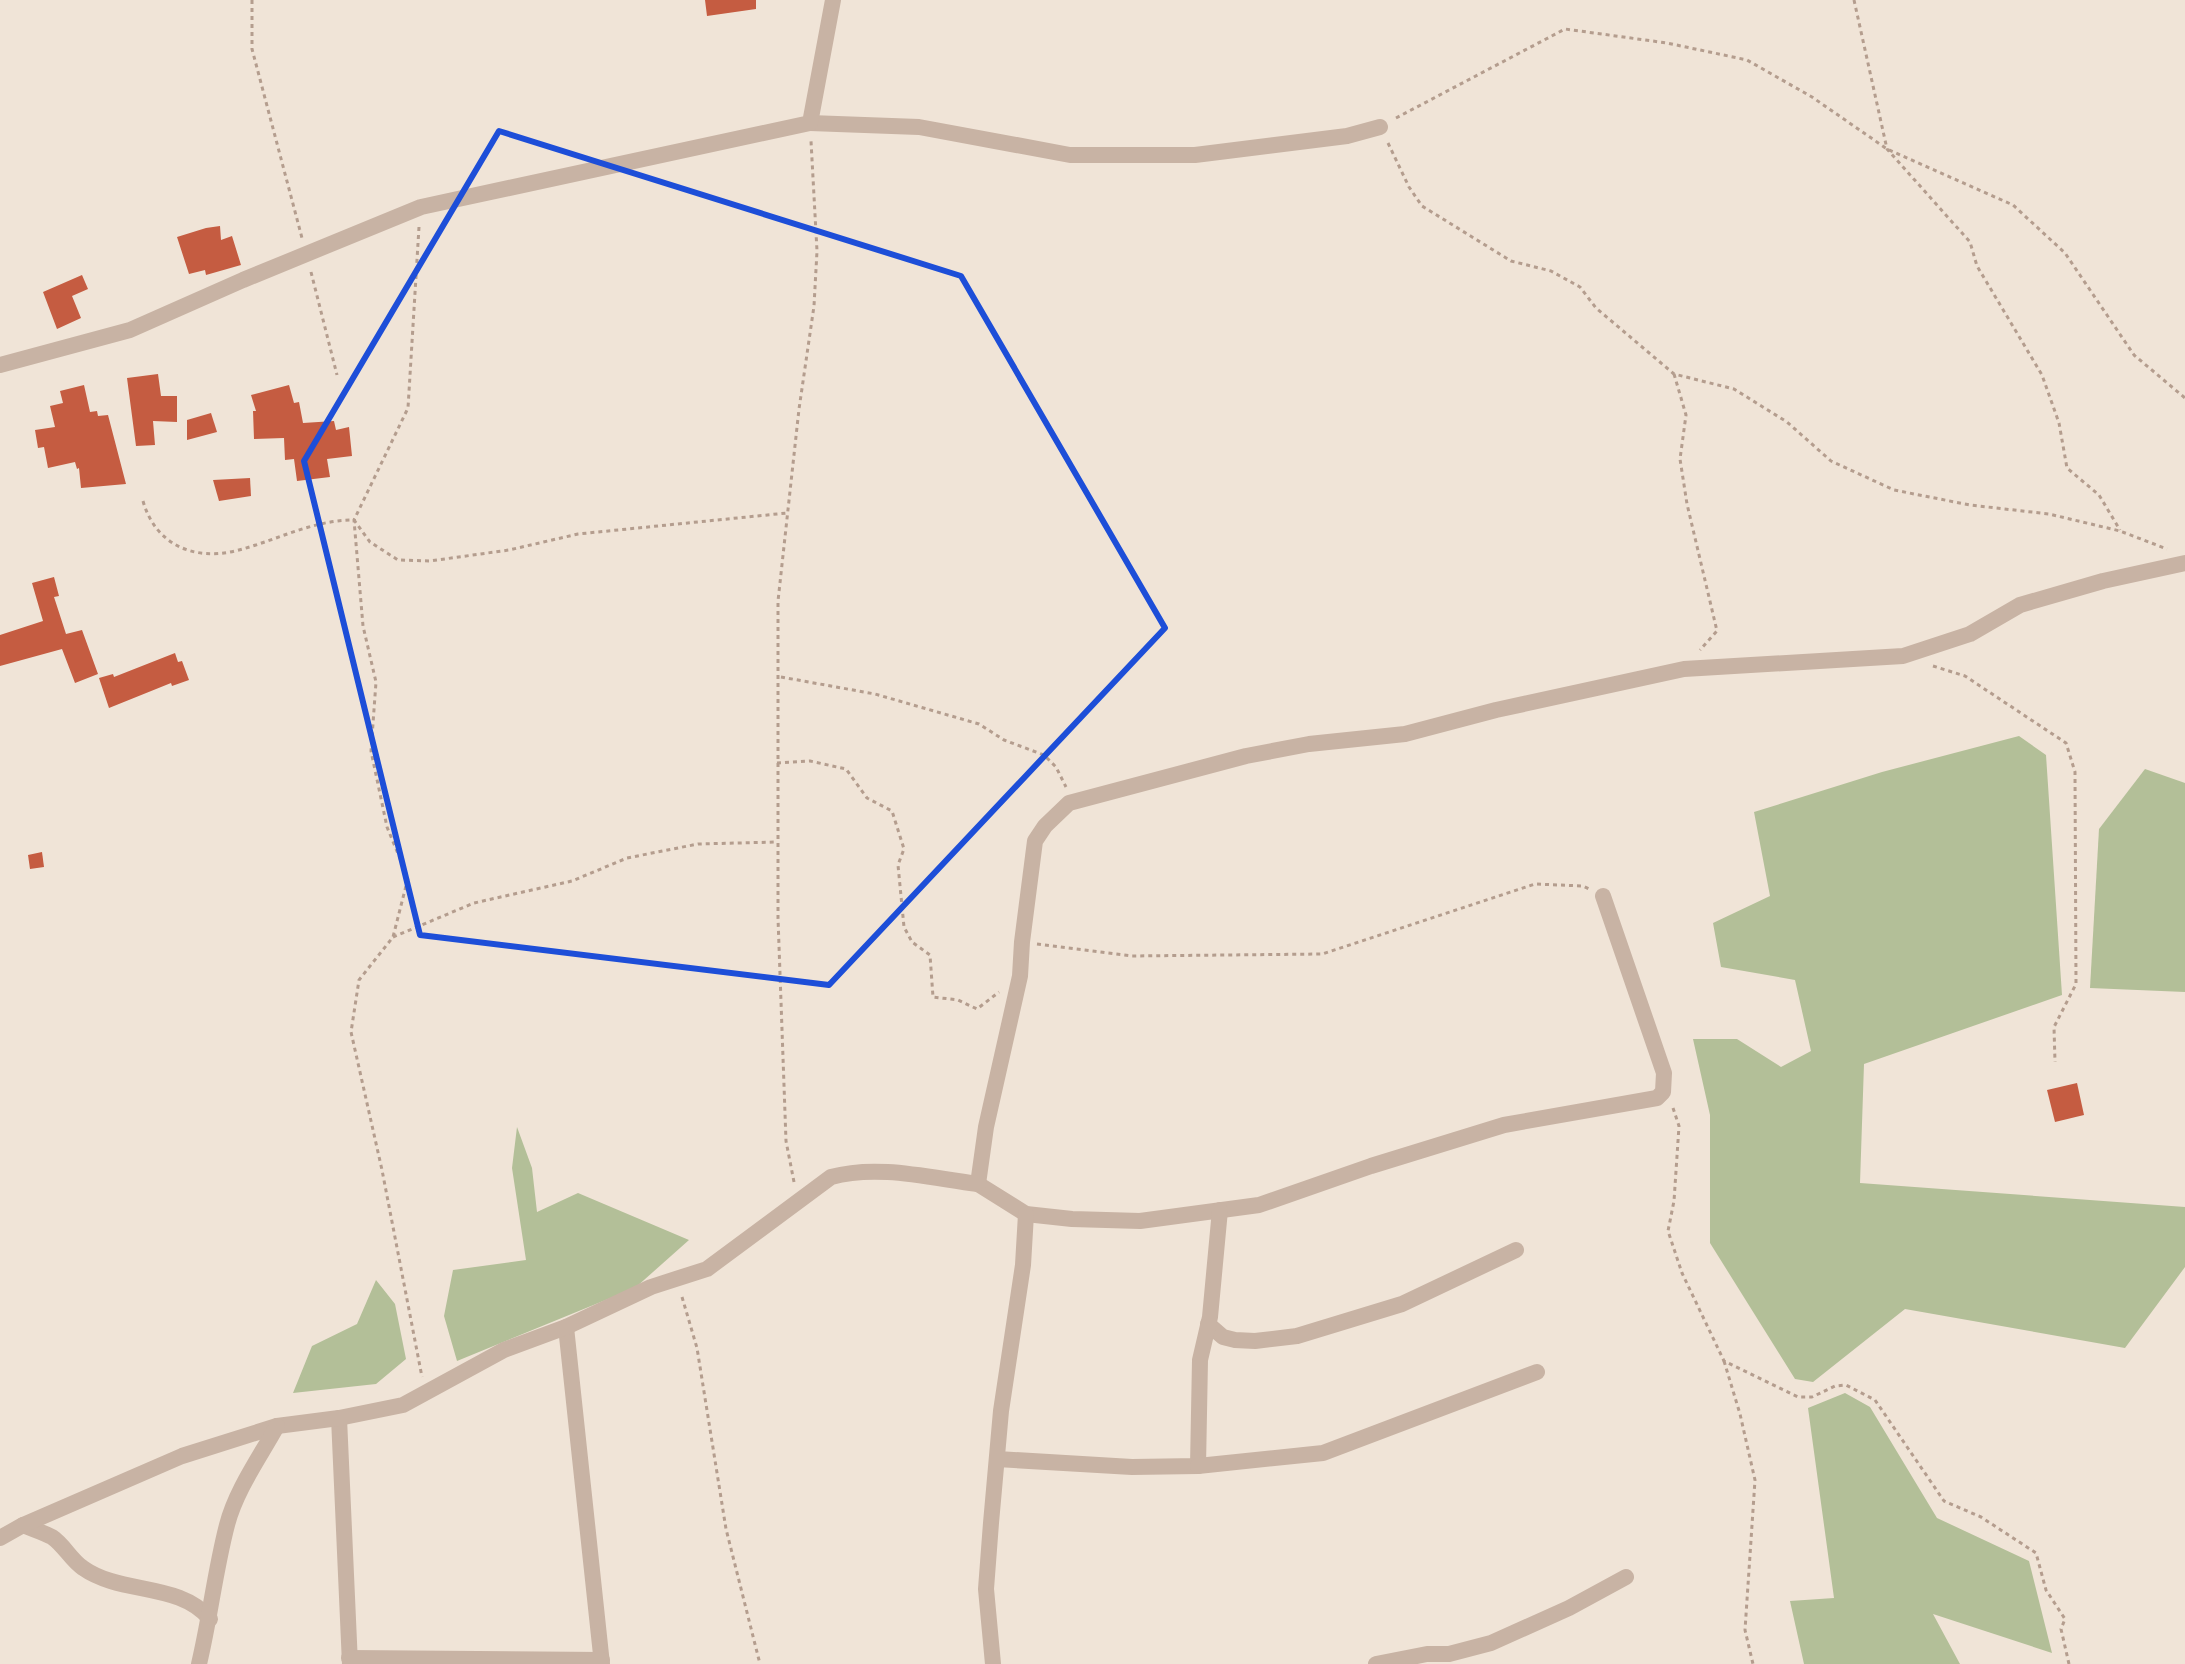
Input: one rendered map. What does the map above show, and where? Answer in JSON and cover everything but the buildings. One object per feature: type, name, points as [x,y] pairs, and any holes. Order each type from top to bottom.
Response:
[{"type":"street","points":[[810,123],[833,0]]},
{"type":"street","points":[[0,365],[130,330],[421,207],[810,123],[919,127],[1070,155],[1195,155],[1347,136],[1380,127]]},
{"type":"street","points":[[978,1184],[986,1127],[1020,976],[1035,841],[1045,826],[1069,803],[1246,756],[1309,744],[1405,734],[1496,710],[1684,669],[1903,656],[1970,634],[2020,605],[2103,581],[2185,563]]},
{"type":"street","points":[[0,1538],[23,1525],[182,1456],[277,1426],[403,1405],[504,1350],[566,1327],[651,1287],[707,1269],[831,1177],[849,1172],[868,1171],[978,1184],[1026,1214],[1140,1221],[1259,1205],[1504,1125],[1657,1098],[1663,1092],[1665,1081],[1603,896]]},
{"type":"street","points":[[1198,1466],[1200,1360],[1208,1324],[1220,1210]]},
{"type":"street","points":[[993,1664],[986,1589],[1001,1411],[1023,1265],[1026,1214]]},
{"type":"street","points":[[1208,1324],[1223,1337],[1235,1340],[1297,1336],[1402,1304],[1516,1250]]},
{"type":"street","points":[[339,1418],[350,1661],[602,1662],[566,1327]]},
{"type":"street","points":[[997,1459],[1132,1467],[1198,1466],[1323,1453],[1537,1372]]},
{"type":"street","points":[[199,1664],[227,1525],[277,1426]]},
{"type":"street","points":[[23,1525],[53,1538],[83,1568],[126,1587],[179,1597],[204,1611],[210,1619]]},
{"type":"street","points":[[1376,1664],[1427,1654],[1449,1654],[1491,1643],[1569,1608],[1626,1577]]},
{"type":"path","points":[[252,0],[252,49],[337,375]]},
{"type":"path","points":[[1854,0],[1887,149],[1970,242],[1977,266],[2042,375],[2059,423],[2067,468],[2099,495],[2120,531]]},
{"type":"path","points":[[2172,551],[2120,531],[2049,514],[1970,505],[1894,490],[1831,461],[1787,422],[1734,389],[1674,374],[1596,308],[1580,287],[1551,271],[1511,261],[1422,206],[1409,187],[1380,127],[1565,29],[1667,43],[1747,60],[1812,97],[1887,149],[2013,205],[2065,253],[2134,355],[2185,398]]},
{"type":"path","points":[[797,1201],[786,1141],[777,842],[778,601],[799,409],[814,306],[817,251],[810,123]]},
{"type":"path","points":[[421,207],[408,408],[354,520],[363,626],[376,682],[371,751],[387,827],[408,878],[393,937],[359,980],[351,1032],[382,1170],[425,1393]]},
{"type":"path","points":[[1674,374],[1686,415],[1680,459],[1687,504],[1717,631],[1684,669]]},
{"type":"path","points":[[143,501],[148,519],[167,540],[195,553],[233,551],[309,526],[333,520],[354,520]]},
{"type":"path","points":[[354,520],[370,542],[398,560],[430,561],[509,550],[578,534],[787,513]]},
{"type":"path","points":[[1903,656],[1965,676],[2066,743],[2075,772],[2076,984],[2054,1027],[2055,1062]]},
{"type":"path","points":[[780,677],[875,694],[979,724],[1004,740],[1044,755],[1064,781],[1069,803]]},
{"type":"path","points":[[777,763],[810,761],[846,769],[867,798],[892,811],[904,849],[898,865],[904,927],[912,942],[930,955],[933,997],[958,1000],[977,1009],[1020,976]]},
{"type":"path","points":[[393,937],[474,903],[572,881],[627,858],[698,844],[777,842]]},
{"type":"path","points":[[1022,942],[1132,956],[1322,954],[1535,884],[1583,886],[1603,896]]},
{"type":"path","points":[[1665,1081],[1679,1126],[1674,1201],[1668,1231],[1682,1273],[1724,1361],[1755,1480],[1745,1630],[1753,1664]]},
{"type":"path","points":[[677,1279],[697,1348],[726,1529],[760,1664]]},
{"type":"path","points":[[1724,1361],[1798,1397],[1812,1397],[1835,1386],[1846,1385],[1875,1400],[1944,1501],[1981,1517],[2036,1553],[2046,1590],[2065,1619],[2061,1629],[2069,1664]]},
{"type":"highlighted area","points":[[499,131],[961,276],[1165,628],[829,985],[420,935],[304,461]]},
{"type":"green space","points":[[2019,736],[2046,755],[2062,995],[1864,1064],[1860,1183],[2185,1207],[2185,1267],[2125,1348],[1905,1309],[1813,1382],[1795,1379],[1710,1243],[1710,1115],[1693,1039],[1737,1039],[1781,1067],[1811,1051],[1795,980],[1721,967],[1713,923],[1770,896],[1754,812],[1882,772]]},
{"type":"green space","points":[[2145,769],[2185,783],[2185,992],[2090,988],[2099,829]]},
{"type":"green space","points":[[517,1127],[532,1168],[537,1212],[578,1193],[689,1240],[635,1288],[457,1361],[444,1316],[453,1270],[526,1260],[512,1168]]},
{"type":"green space","points":[[376,1280],[395,1304],[406,1359],[376,1384],[293,1393],[312,1346],[357,1324]]},
{"type":"green space","points":[[1845,1393],[1870,1407],[1937,1518],[2029,1561],[2052,1653],[1933,1614],[1960,1664],[1804,1664],[1790,1601],[1834,1598],[1808,1408]]}]
